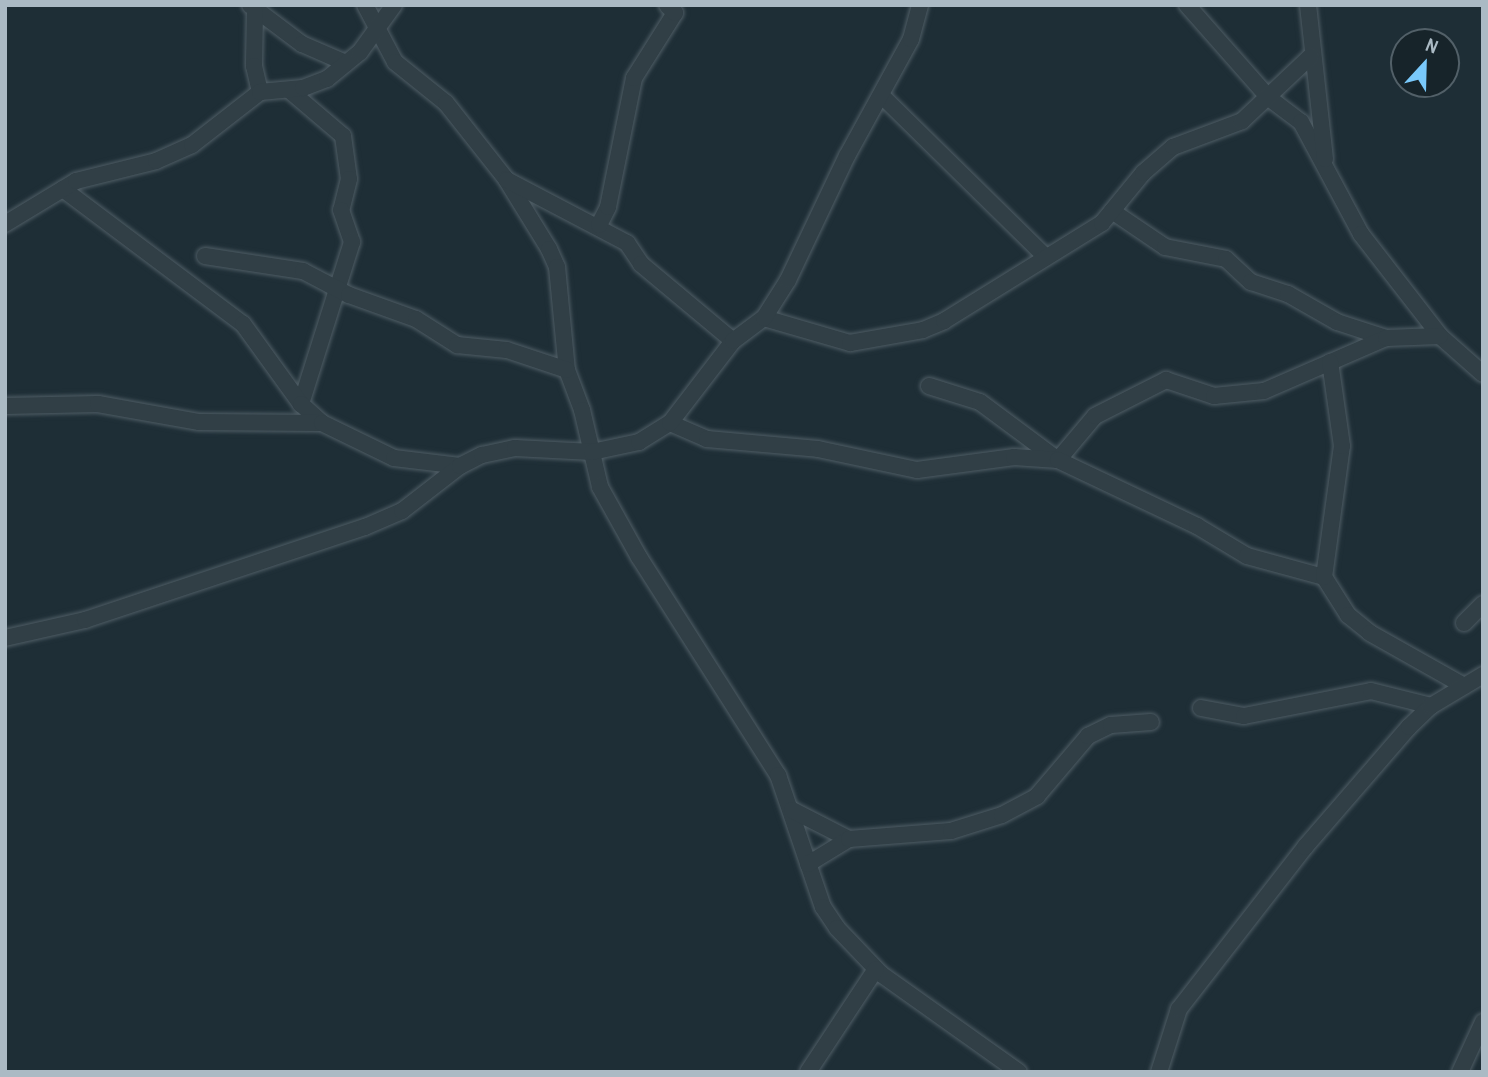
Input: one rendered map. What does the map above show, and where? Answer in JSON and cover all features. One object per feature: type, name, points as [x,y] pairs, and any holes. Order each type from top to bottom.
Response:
[{"type":"street","points":[[365,5],[376,32],[396,62],[446,103],[506,179],[557,267],[567,369],[600,487],[632,545],[778,775],[823,907],[837,928],[876,969],[1019,1072]]},
{"type":"street","points":[[5,224],[63,189],[97,173],[177,153],[260,92],[289,90],[327,79],[376,32],[394,5]]},
{"type":"street","points":[[599,225],[608,207],[634,78],[675,13],[667,5]]},
{"type":"street","points":[[5,638],[85,620],[365,527],[402,511],[460,466],[482,455],[515,448],[592,452],[639,442],[670,423],[733,341],[764,318],[818,223],[847,156],[883,97],[911,38],[920,5]]},
{"type":"street","points":[[1187,5],[1269,98],[1301,122],[1327,176],[1361,234],[1440,336],[1483,374]]},
{"type":"street","points":[[1308,5],[1311,56],[1327,176]]},
{"type":"street","points":[[253,8],[302,44],[346,63]]},
{"type":"street","points":[[253,8],[254,66],[260,92]]},
{"type":"street","points":[[764,318],[850,343],[923,330],[1102,223],[1143,173],[1173,147],[1242,121],[1311,56]]},
{"type":"street","points":[[289,90],[344,139],[349,179],[341,210],[352,242],[340,290],[318,340],[301,404]]},
{"type":"street","points":[[883,97],[1046,257]]},
{"type":"street","points":[[506,179],[599,225],[627,243],[641,264],[733,341]]},
{"type":"street","points":[[63,189],[243,324],[301,404],[322,423],[394,458],[460,466]]},
{"type":"street","points":[[1112,211],[1165,247],[1226,259],[1251,282],[1288,294],[1337,322],[1386,338],[1440,336]]},
{"type":"street","points":[[205,256],[303,271],[340,290],[403,312],[457,345],[507,350],[567,369]]},
{"type":"street","points":[[1058,460],[1095,416],[1152,384],[1177,380],[1214,396],[1236,396],[1264,391],[1386,338]]},
{"type":"street","points":[[1330,362],[1342,446],[1324,577],[1348,615],[1370,633],[1464,686]]},
{"type":"street","points":[[929,386],[980,402],[1058,460],[1197,526],[1247,556],[1324,577]]},
{"type":"street","points":[[5,406],[98,404],[199,422],[322,423]]},
{"type":"street","points":[[670,423],[707,439],[817,449],[917,470],[1014,457],[1058,460]]},
{"type":"street","points":[[1464,623],[1483,604]]},
{"type":"street","points":[[1159,1072],[1184,1002],[1305,847],[1431,706],[1483,675]]},
{"type":"street","points":[[1201,708],[1244,716],[1371,691],[1431,706]]},
{"type":"street","points":[[808,864],[849,839],[920,835],[990,819],[1037,796],[1099,730],[1151,722]]},
{"type":"street","points":[[792,810],[849,839]]},
{"type":"street","points":[[808,1072],[876,969]]},
{"type":"street","points":[[1460,1072],[1483,1022]]}]
